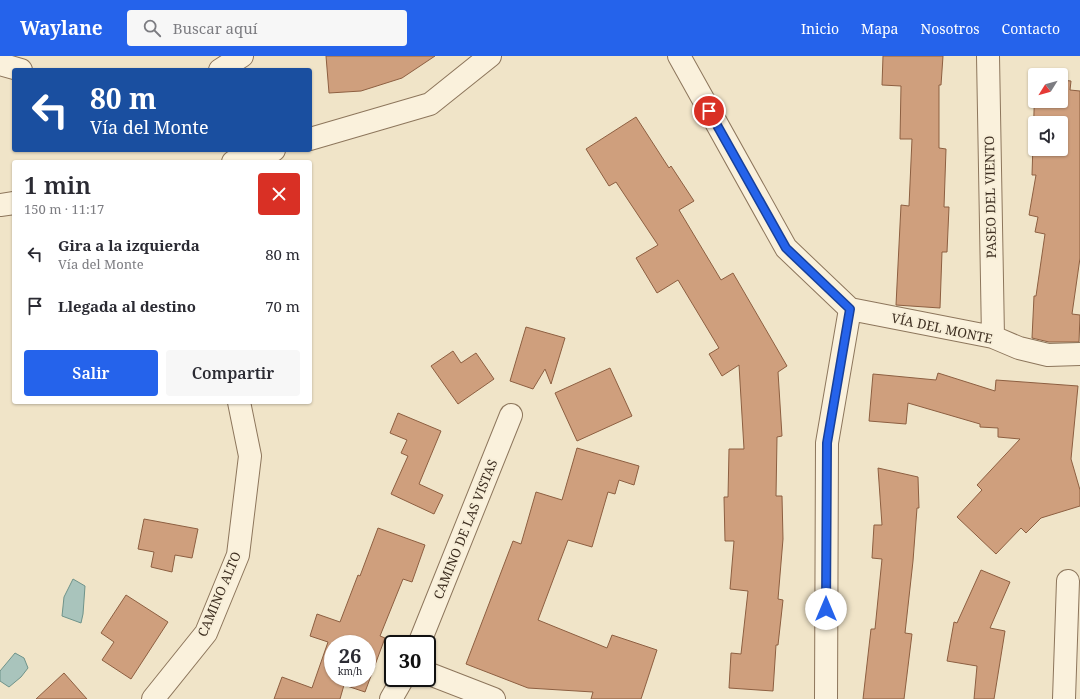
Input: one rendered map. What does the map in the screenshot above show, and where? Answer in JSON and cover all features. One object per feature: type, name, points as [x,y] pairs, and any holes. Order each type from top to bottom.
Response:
[{"type":"street","points":[[223,68],[242,56]]},
{"type":"street","points":[[312,139],[430,104],[490,56]]},
{"type":"street","points":[[679,56],[786,248],[850,309],[827,443],[826,699]]},
{"type":"street","name":"PASEO DEL VIENTO","points":[[988,56],[993,337]]},
{"type":"street","points":[[0,64],[14,68]]},
{"type":"street","points":[[240,160],[267,152]]},
{"type":"street","points":[[0,205],[12,203]]},
{"type":"street","name":"VÍA DEL MONTE","points":[[850,309],[993,337],[1019,348],[1048,354],[1080,354]]},
{"type":"street","name":"CAMINO ALTO","points":[[153,699],[206,633],[238,555],[250,456],[239,404]]},
{"type":"street","name":"CAMINO DE LAS VISTAS","points":[[423,635],[511,415]]},
{"type":"street","points":[[1064,699],[1068,581]]},
{"type":"street","points":[[436,676],[494,699]]},
{"type":"street","points":[[391,699],[398,687]]},
{"type":"water","points":[[73,579],[85,586],[81,623],[62,616],[64,597]]},
{"type":"water","points":[[15,653],[24,658],[28,668],[21,677],[9,687],[0,681],[0,671]]},
{"type":"building","points":[[326,56],[435,56],[402,78],[361,91],[329,93]]},
{"type":"building","points":[[883,56],[943,56],[941,85],[939,85],[939,148],[946,149],[944,207],[949,207],[947,252],[942,252],[940,308],[896,305],[901,205],[909,206],[912,139],[900,139],[901,86],[882,85]]},
{"type":"building","points":[[1068,81],[1071,81],[1070,90],[1080,91],[1080,258],[1072,314],[1080,315],[1079,342],[1049,342],[1032,338],[1034,296],[1036,296],[1045,234],[1035,232],[1038,217],[1029,215],[1036,175],[1032,175],[1033,156],[1068,156],[1068,116],[1034,116],[1034,108],[1068,108]]},
{"type":"building","points":[[636,117],[669,168],[671,166],[694,201],[679,210],[721,280],[733,273],[787,366],[778,372],[782,436],[777,437],[776,496],[782,496],[783,539],[778,599],[783,600],[778,645],[776,645],[773,691],[729,688],[731,653],[741,654],[748,591],[730,589],[734,541],[725,541],[724,497],[728,497],[729,449],[744,449],[739,365],[722,376],[709,354],[719,348],[678,280],[657,293],[636,258],[658,245],[616,182],[609,186],[586,149]]},
{"type":"building","points":[[526,327],[565,338],[551,384],[545,369],[533,389],[510,381]]},
{"type":"building","points":[[453,351],[461,363],[476,353],[494,379],[458,404],[431,366]]},
{"type":"building","points":[[610,368],[632,416],[577,441],[555,393]]},
{"type":"building","points":[[938,373],[995,391],[996,380],[1078,386],[1071,459],[1080,490],[1080,506],[1041,518],[1026,533],[1021,528],[996,554],[957,517],[982,490],[977,485],[1020,439],[998,437],[998,428],[980,427],[980,424],[908,403],[906,424],[869,421],[873,374],[936,380]]},
{"type":"building","points":[[398,413],[441,431],[419,484],[443,495],[434,514],[391,494],[408,456],[401,453],[407,440],[390,433]]},
{"type":"building","points":[[577,448],[639,466],[634,485],[619,480],[615,494],[608,492],[592,547],[568,540],[538,620],[607,648],[612,635],[657,650],[641,699],[591,699],[593,692],[528,688],[466,664],[513,541],[521,544],[536,492],[562,500]]},
{"type":"building","points":[[878,468],[918,477],[919,508],[917,508],[905,633],[912,634],[904,699],[863,699],[871,629],[875,629],[882,559],[872,558],[874,525],[882,525]]},
{"type":"building","points":[[144,519],[198,529],[192,558],[175,555],[172,572],[151,567],[154,552],[138,549]]},
{"type":"building","points":[[378,528],[425,545],[412,582],[403,579],[380,636],[384,638],[384,641],[376,662],[376,635],[324,635],[324,641],[310,636],[317,614],[340,622],[358,575],[360,576]]},
{"type":"building","points":[[981,570],[1010,582],[990,628],[1005,631],[994,699],[974,699],[977,666],[947,661],[954,622],[957,623]]},
{"type":"building","points":[[126,595],[168,622],[131,679],[102,660],[114,642],[101,633]]},
{"type":"building","points":[[324,654],[324,687],[343,687],[340,699],[274,699],[282,677],[312,688]]},
{"type":"building","points":[[64,673],[87,699],[36,699]]},
{"type":"building","points":[[350,687],[367,687],[365,692]]},
{"type":"route","points":[[709,111],[786,248],[850,309],[827,443],[826,609]]}]
